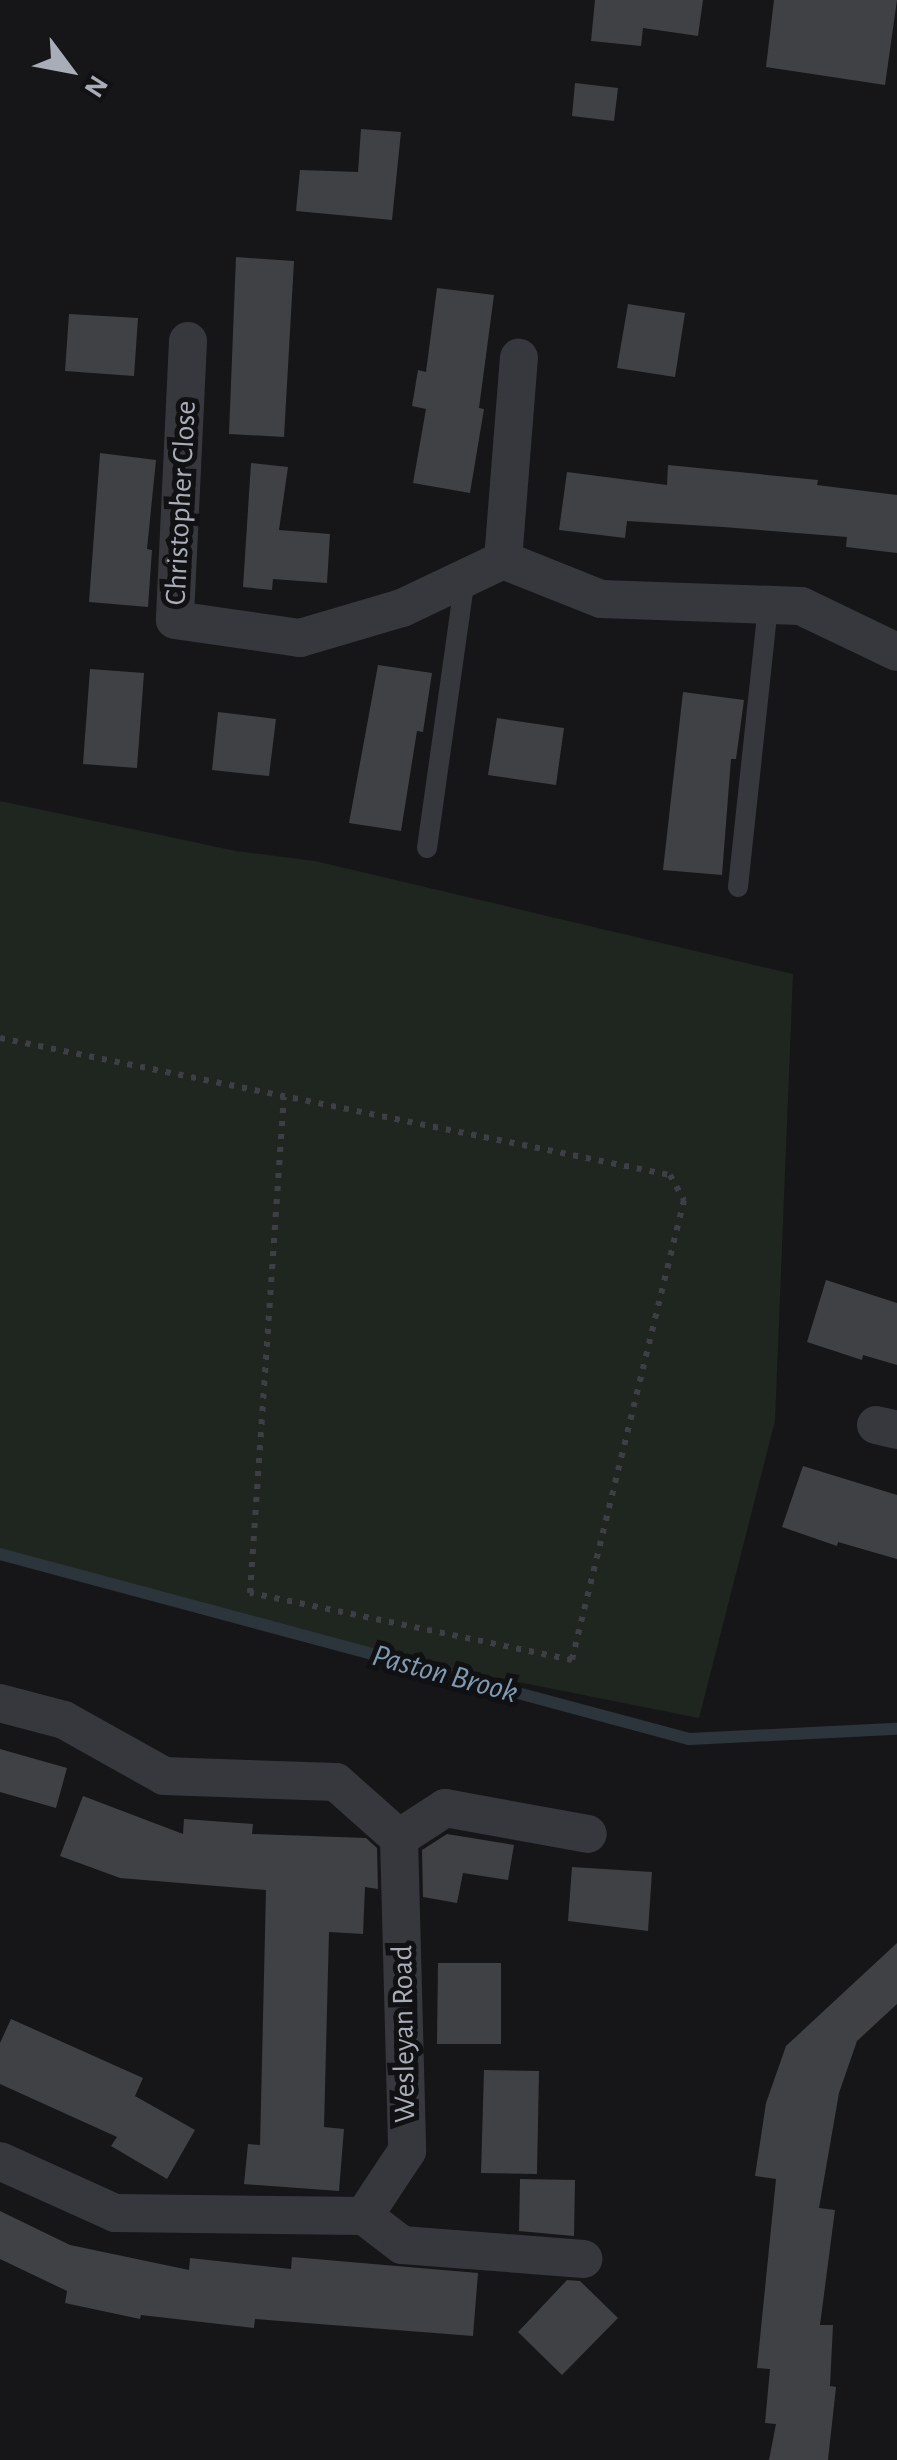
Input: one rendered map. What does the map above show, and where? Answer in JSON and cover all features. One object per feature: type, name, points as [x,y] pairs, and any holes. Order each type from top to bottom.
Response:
[{"type":"street","name":"Christopher Close","points":[[188,341],[175,620],[300,638],[402,608],[503,560]]},
{"type":"street","points":[[520,358],[503,560],[601,599],[801,606],[897,652]]},
{"type":"street","points":[[0,1703],[64,1720],[164,1776],[336,1782],[400,1838],[445,1808],[588,1834]]},
{"type":"street","name":"Wesleyan Road","points":[[364,2216],[407,2151],[400,1838]]},
{"type":"street","points":[[0,2162],[115,2213],[364,2216],[402,2245],[583,2259]]},
{"type":"lane","points":[[426,848],[465,578]]},
{"type":"lane","points":[[738,887],[768,604]]},
{"type":"path","points":[[0,1038],[670,1175],[684,1200],[572,1660],[250,1592],[284,1097]]},
{"type":"shaded area","points":[[0,801],[236,851],[315,861],[793,974],[775,1421],[699,1718],[303,1639],[0,1558]]},
{"type":"building","points":[[595,0],[703,0],[698,36],[643,28],[641,46],[591,41]]},
{"type":"building","points":[[774,0],[897,0],[885,85],[766,67]]},
{"type":"building","points":[[575,83],[618,88],[614,121],[572,116]]},
{"type":"building","points":[[361,129],[401,132],[392,220],[296,211],[300,170],[358,172]]},
{"type":"building","points":[[236,257],[294,261],[284,437],[229,434]]},
{"type":"building","points":[[437,288],[494,295],[479,408],[484,409],[470,493],[413,483],[426,409],[412,406],[418,370],[426,372]]},
{"type":"building","points":[[628,304],[685,313],[675,377],[617,368]]},
{"type":"building","points":[[69,314],[138,318],[134,376],[65,371]]},
{"type":"building","points":[[100,453],[156,460],[147,549],[152,550],[148,607],[89,602]]},
{"type":"building","points":[[251,463],[288,467],[279,530],[330,534],[327,583],[273,579],[272,590],[243,587]]},
{"type":"building","points":[[668,465],[818,480],[817,485],[897,495],[897,553],[846,547],[847,537],[723,527],[627,521],[625,538],[559,530],[567,472],[667,485]]},
{"type":"building","points":[[378,665],[432,673],[423,732],[417,731],[401,831],[349,823]]},
{"type":"building","points":[[90,669],[144,673],[137,768],[83,764]]},
{"type":"building","points":[[683,692],[744,700],[736,759],[731,759],[722,875],[663,870]]},
{"type":"building","points":[[218,712],[276,719],[269,776],[212,770]]},
{"type":"building","points":[[497,718],[564,728],[556,785],[488,775]]},
{"type":"building","points":[[826,1280],[897,1303],[897,1365],[863,1355],[862,1360],[807,1342]]},
{"type":"building","points":[[803,1466],[897,1495],[897,1559],[838,1542],[837,1546],[782,1527]]},
{"type":"building","points":[[0,1749],[67,1768],[56,1808],[0,1792]]},
{"type":"building","points":[[83,1796],[183,1834],[184,1819],[253,1824],[252,1834],[366,1838],[377,1848],[378,1889],[365,1887],[363,1934],[329,1932],[324,2127],[344,2129],[339,2191],[244,2184],[248,2144],[260,2145],[266,1890],[120,1878],[60,1856]]},
{"type":"building","points":[[447,1834],[514,1845],[508,1880],[463,1873],[457,1903],[423,1897],[422,1850]]},
{"type":"building","points":[[572,1867],[652,1872],[648,1931],[568,1921]]},
{"type":"building","points":[[897,1943],[897,2004],[857,2041],[839,2093],[819,2208],[835,2210],[820,2325],[833,2325],[830,2386],[836,2387],[828,2460],[769,2460],[776,2424],[765,2423],[770,2369],[757,2368],[776,2179],[755,2176],[766,2103],[786,2046]]},
{"type":"building","points":[[438,1963],[501,1963],[501,2044],[437,2044]]},
{"type":"building","points":[[11,2019],[143,2078],[135,2096],[195,2130],[167,2179],[111,2146],[117,2137],[0,2084],[0,2043]]},
{"type":"building","points":[[484,2070],[539,2071],[537,2174],[481,2173]]},
{"type":"building","points":[[520,2179],[575,2180],[574,2236],[519,2231]]},
{"type":"building","points":[[0,2211],[70,2245],[189,2270],[190,2258],[291,2269],[292,2257],[478,2273],[473,2336],[255,2319],[254,2328],[141,2315],[140,2319],[65,2303],[67,2291],[0,2259]]},
{"type":"building","points":[[567,2280],[580,2281],[618,2318],[562,2375],[518,2332]]},
{"type":"waterway","name":"Paston Brook","points":[[0,1554],[689,1739],[897,1729]]}]
